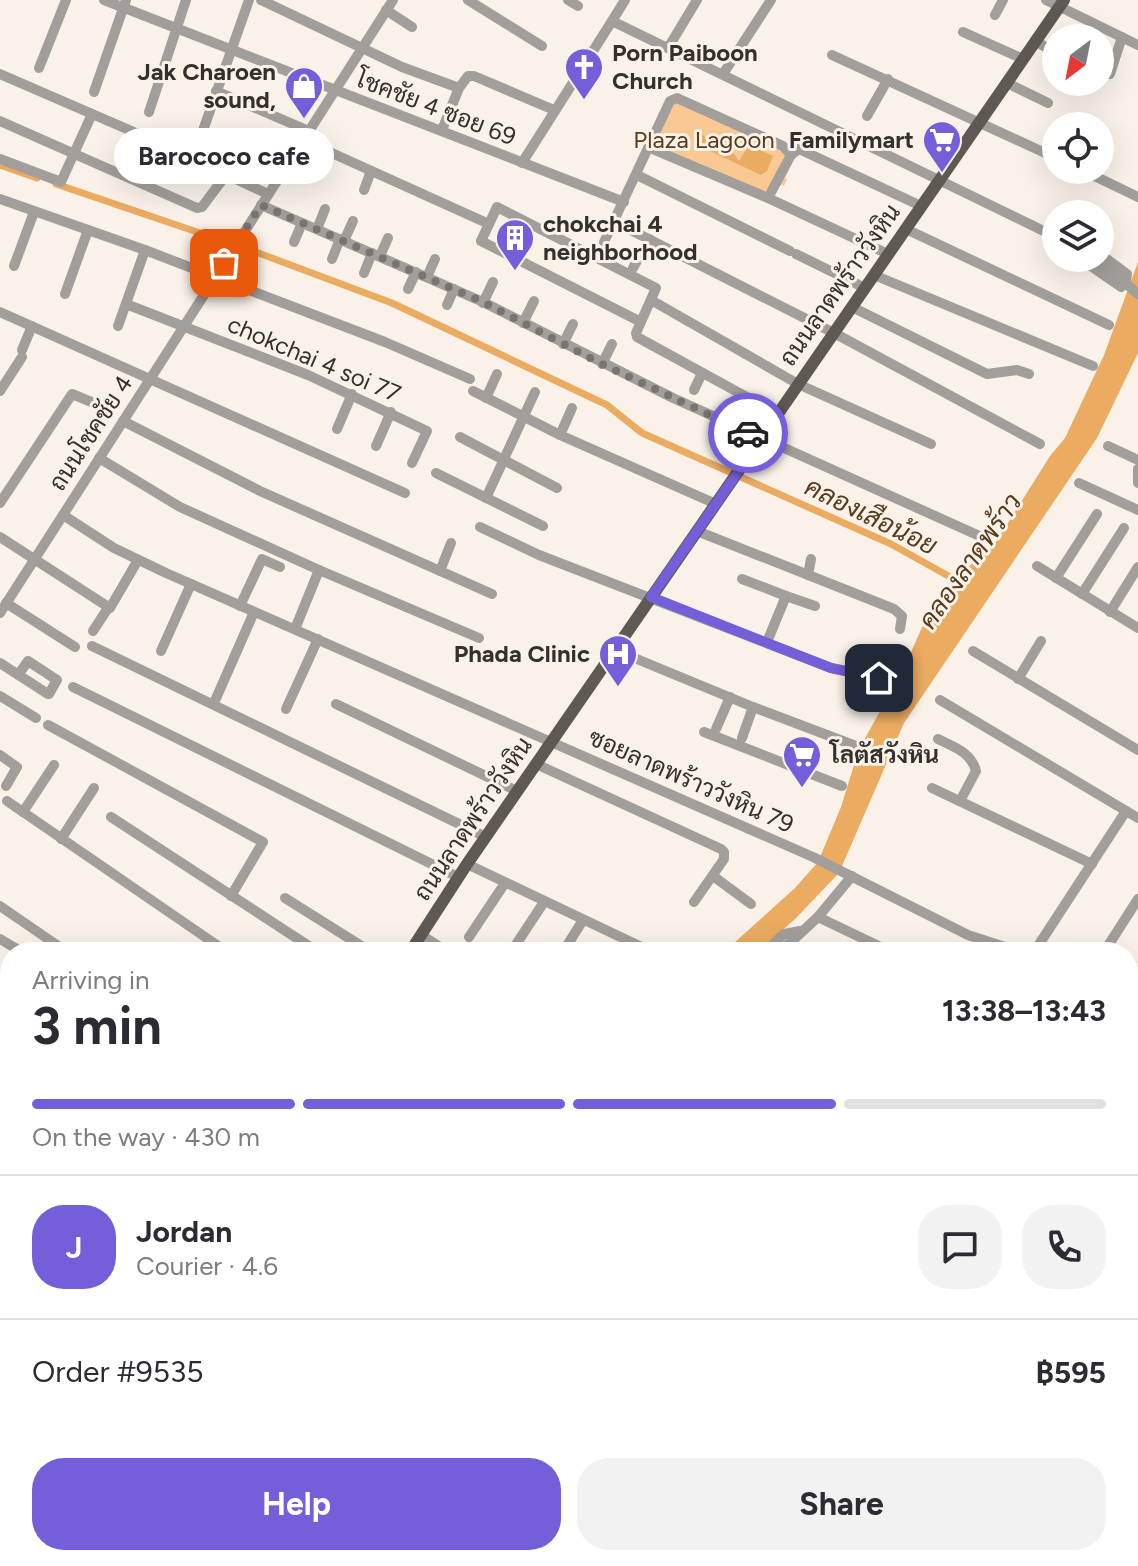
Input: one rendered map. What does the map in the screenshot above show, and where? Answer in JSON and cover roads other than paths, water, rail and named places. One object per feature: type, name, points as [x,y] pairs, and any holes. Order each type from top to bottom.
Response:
[{"type":"main road","name":"ถนนลาดพร้าววังหิน","points":[[417,942],[517,791],[1062,3]]},
{"type":"street","points":[[39,68],[66,0]]},
{"type":"street","name":"โชคชัย 4 ซอย 69","points":[[104,0],[124,4],[176,30],[624,202]]},
{"type":"street","points":[[149,112],[186,0]]},
{"type":"street","points":[[200,139],[249,0]]},
{"type":"street","points":[[261,0],[402,67],[459,88]]},
{"type":"street","points":[[468,0],[542,46]]},
{"type":"street","points":[[522,163],[625,0]]},
{"type":"street","points":[[668,48],[697,0]]},
{"type":"street","points":[[995,15],[1003,0]]},
{"type":"street","points":[[1046,0],[1062,3],[1138,45]]},
{"type":"street","points":[[723,74],[766,1]]},
{"type":"street","points":[[94,92],[124,4]]},
{"type":"street","points":[[390,5],[412,27]]},
{"type":"street","name":"ถนนโชคชัย 4","points":[[390,5],[63,515],[138,560],[552,741]]},
{"type":"street","points":[[612,21],[1042,230]]},
{"type":"street","points":[[963,32],[1023,59]]},
{"type":"street","points":[[1114,62],[1122,37]]},
{"type":"street","points":[[1036,41],[1042,45]]},
{"type":"street","points":[[832,55],[1042,151]]},
{"type":"street","points":[[0,74],[268,194]]},
{"type":"street","points":[[442,130],[459,88],[464,80],[474,76],[554,110]]},
{"type":"street","points":[[867,116],[888,79]]},
{"type":"street","points":[[1007,83],[1048,103]]},
{"type":"street","points":[[216,91],[371,171],[489,224]]},
{"type":"street","points":[[604,242],[670,101],[677,98],[783,146],[791,155]]},
{"type":"street","points":[[0,159],[61,182],[92,114]]},
{"type":"street","points":[[0,121],[199,208],[226,175]]},
{"type":"street","points":[[650,148],[888,254]]},
{"type":"street","points":[[768,198],[791,155],[795,150],[803,150],[921,206]]},
{"type":"street","points":[[364,190],[371,171]]},
{"type":"street","points":[[637,175],[865,288]]},
{"type":"street","points":[[1111,184],[1138,197]]},
{"type":"street","points":[[0,199],[145,250],[385,342],[470,379]]},
{"type":"street","points":[[261,205],[454,289],[602,364],[761,439],[984,538]]},
{"type":"street","points":[[641,322],[481,241],[497,207],[656,288],[637,337],[778,414]]},
{"type":"street","points":[[317,229],[325,209]]},
{"type":"street","points":[[14,266],[34,212]]},
{"type":"street","points":[[332,259],[353,221]]},
{"type":"street","points":[[615,222],[834,333],[1040,444]]},
{"type":"street","points":[[294,242],[302,223]]},
{"type":"street","points":[[906,229],[1109,325]]},
{"type":"street","points":[[65,294],[88,230]]},
{"type":"street","points":[[364,273],[388,238]]},
{"type":"street","points":[[633,268],[649,239]]},
{"type":"street","points":[[118,326],[145,250]]},
{"type":"street","points":[[427,277],[435,259]]},
{"type":"street","points":[[1099,272],[1121,287],[1127,274],[1114,264]]},
{"type":"street","points":[[408,289],[416,272]]},
{"type":"street","points":[[1112,272],[1138,294]]},
{"type":"street","points":[[874,275],[1093,366]]},
{"type":"street","points":[[483,303],[493,282]]},
{"type":"street","points":[[447,305],[454,289]]},
{"type":"street","points":[[651,300],[798,384],[931,444]]},
{"type":"street","points":[[523,323],[534,301]]},
{"type":"street","name":"chokchai 4 soi 77","points":[[126,304],[352,394],[427,431],[412,463]]},
{"type":"street","points":[[852,307],[987,374],[1017,370],[1029,374]]},
{"type":"street","points":[[0,312],[405,493]]},
{"type":"street","points":[[563,344],[573,324]]},
{"type":"street","points":[[0,391],[22,353],[32,326]]},
{"type":"street","points":[[602,364],[612,344]]},
{"type":"street","points":[[694,390],[702,373]]},
{"type":"street","points":[[486,398],[497,374]]},
{"type":"street","points":[[473,391],[560,435],[716,504]]},
{"type":"street","points":[[486,498],[535,392]]},
{"type":"street","points":[[0,503],[72,394],[94,403]]},
{"type":"street","points":[[337,429],[352,394]]},
{"type":"street","points":[[560,435],[572,408]]},
{"type":"street","points":[[376,446],[391,412]]},
{"type":"street","points":[[123,421],[260,491],[492,594]]},
{"type":"street","points":[[460,437],[557,488]]},
{"type":"street","points":[[1108,446],[1138,460]]},
{"type":"street","points":[[99,458],[180,507],[479,638]]},
{"type":"street","points":[[1138,469],[1138,483]]},
{"type":"street","points":[[436,473],[543,526]]},
{"type":"street","points":[[1079,483],[1138,510]]},
{"type":"street","points":[[1056,578],[1097,514]]},
{"type":"street","points":[[63,515],[3,608],[75,647]]},
{"type":"street","points":[[480,527],[539,555],[831,668],[879,678]]},
{"type":"street","points":[[1082,594],[1124,528]]},
{"type":"street","points":[[697,531],[894,609],[902,616],[900,629]]},
{"type":"street","points":[[0,537],[108,608]]},
{"type":"street","points":[[440,571],[451,543]]},
{"type":"street","points":[[240,606],[262,559],[280,567]]},
{"type":"street","points":[[808,575],[811,559]]},
{"type":"street","points":[[93,631],[138,560]]},
{"type":"street","points":[[1037,566],[1138,628]]},
{"type":"street","points":[[1110,612],[1138,567]]},
{"type":"street","points":[[295,629],[319,570]]},
{"type":"street","points":[[742,579],[815,606]]},
{"type":"street","points":[[161,651],[191,584]]},
{"type":"street","points":[[767,642],[786,596]]},
{"type":"street","points":[[214,703],[254,612]]},
{"type":"street","points":[[286,709],[318,639]]},
{"type":"street","points":[[1018,679],[1041,641]]},
{"type":"street","points":[[92,646],[486,837]]},
{"type":"street","points":[[615,650],[856,746]]},
{"type":"street","points":[[973,651],[1138,750]]},
{"type":"street","points":[[0,663],[18,675]]},
{"type":"street","points":[[73,687],[458,877]]},
{"type":"street","points":[[0,696],[36,718]]},
{"type":"street","points":[[716,729],[730,697]]},
{"type":"street","points":[[940,700],[1138,818]]},
{"type":"street","points":[[336,704],[517,791]]},
{"type":"street","points":[[742,738],[753,707]]},
{"type":"street","points":[[48,725],[263,842],[231,896]]},
{"type":"street","points":[[704,732],[842,786]]},
{"type":"street","points":[[938,739],[962,751],[976,766],[960,801]]},
{"type":"street","name":"ซอยลาดพร้าววังหิน 79","points":[[552,741],[813,857],[968,935],[989,942]]},
{"type":"street","points":[[0,755],[17,767],[6,786]]},
{"type":"street","points":[[536,764],[721,849],[724,859],[694,902]]},
{"type":"street","points":[[23,812],[54,765]]},
{"type":"street","points":[[61,839],[94,788]]},
{"type":"street","points":[[932,788],[1092,864]]},
{"type":"street","points":[[7,801],[212,942]]},
{"type":"street","points":[[1041,942],[1126,811]]},
{"type":"street","points":[[111,817],[302,942]]},
{"type":"street","points":[[467,864],[628,942]]},
{"type":"street","points":[[713,876],[751,904]]},
{"type":"street","points":[[790,942],[839,895],[852,876]]},
{"type":"street","points":[[469,937],[505,883]]},
{"type":"street","points":[[285,898],[355,942]]},
{"type":"street","points":[[1110,942],[1138,899]]},
{"type":"street","points":[[518,942],[544,902]]},
{"type":"street","points":[[0,906],[52,942]]},
{"type":"street","points":[[818,917],[870,942]]},
{"type":"street","points":[[569,942],[583,920]]},
{"type":"street","points":[[776,942],[784,934],[802,931]]},
{"type":"waterway","name":"คลองเสือน้อย","points":[[0,165],[37,178]]},
{"type":"waterway","name":"คลองเสือน้อย","points":[[56,184],[253,251],[392,303],[607,405],[642,433],[891,544],[961,583]]},
{"type":"place","name":"Porn Paiboon Church","points":[[584,101]]},
{"type":"place","name":"Jak Charoen sound,","points":[[304,120]]},
{"type":"place","name":"Familymart","points":[[942,174]]},
{"type":"place","name":"Barococo cafe","points":[[224,263]]},
{"type":"place","name":"chokchai 4 neighborhood","points":[[515,272]]},
{"type":"place","name":"Phada Clinic","points":[[618,688]]},
{"type":"place","name":"โลตัสวังหิน","points":[[802,789]]},
{"type":"park label","name":"Plaza Lagoon","points":[[704,140]]},
{"type":"water label","name":"คลองลาดพร้าว","points":[[970,561]]}]
